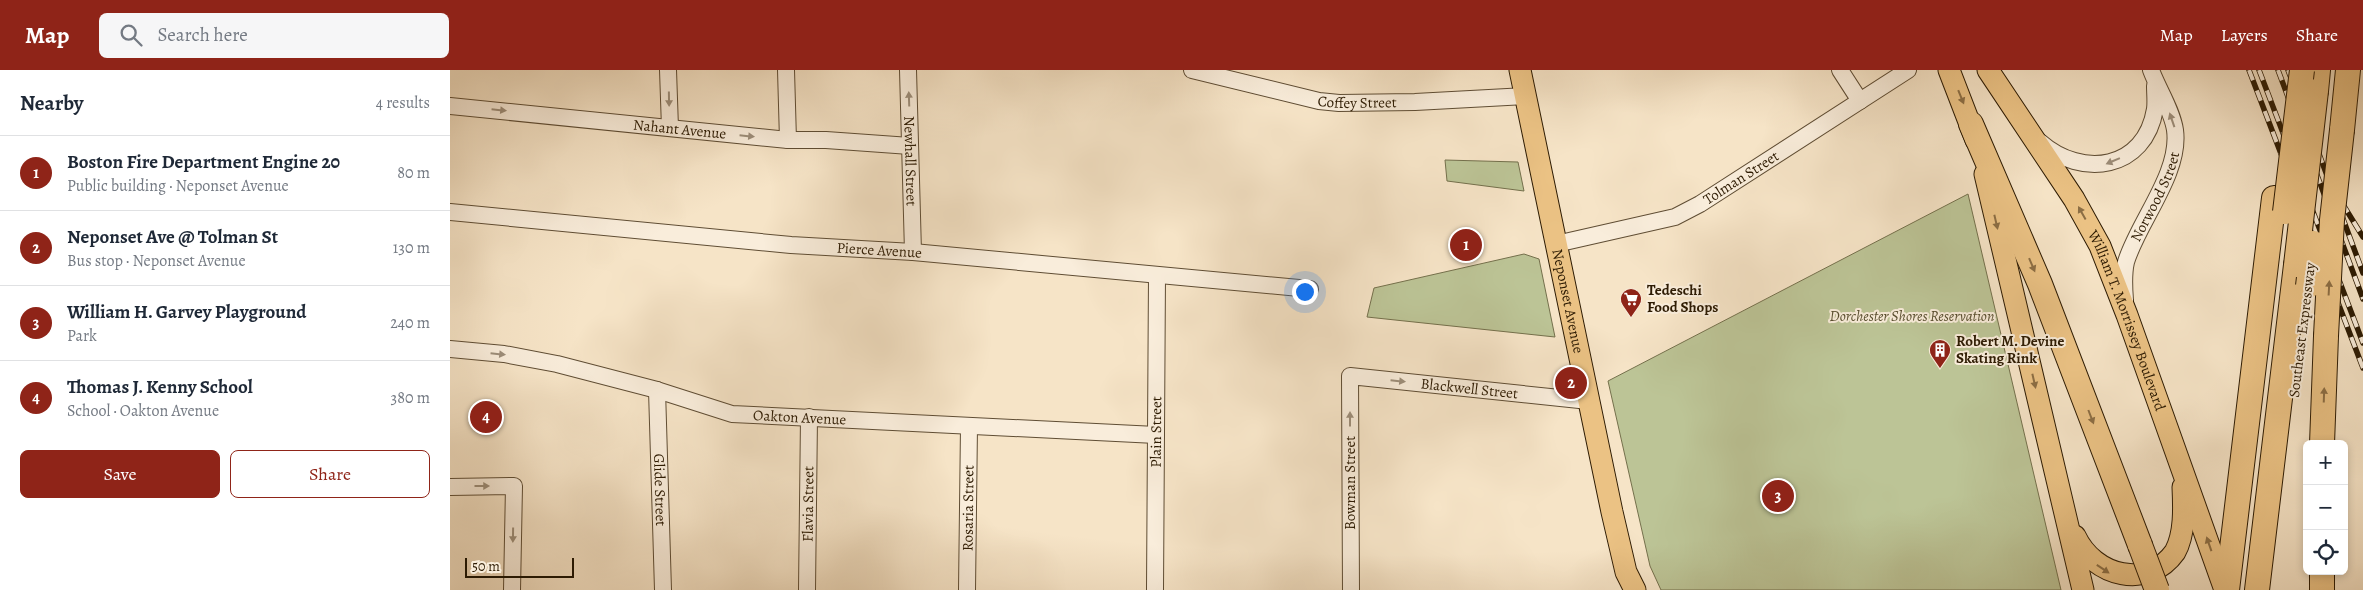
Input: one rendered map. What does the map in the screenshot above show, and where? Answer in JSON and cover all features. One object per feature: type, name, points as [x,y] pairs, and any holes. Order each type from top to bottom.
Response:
[{"type":"highway","points":[[2280,205],[2290,70]]},
{"type":"highway","points":[[2239,590],[2247,480],[2280,205],[2302,70]]},
{"type":"highway","name":"Southeast Expressway","points":[[2269,590],[2268,547],[2334,128],[2333,70]]},
{"type":"highway","points":[[2322,440],[2334,128],[2348,70]]},
{"type":"highway","points":[[2257,590],[2268,547],[2296,265],[2317,80]]},
{"type":"highway","points":[[1971,124],[2046,297],[2157,590]]},
{"type":"highway","points":[[2226,590],[2247,480]]},
{"type":"highway","points":[[2322,575],[2322,590]]},
{"type":"main road","name":"Neponset Avenue","points":[[1520,70],[1612,512],[1626,572],[1635,590]]},
{"type":"main road","points":[[1949,70],[1971,124],[1985,175],[2083,590]]},
{"type":"main road","name":"William T. Morrissey Boulevard","points":[[1988,70],[2074,199],[2100,246],[2127,315],[2226,590]]},
{"type":"main road","points":[[2066,516],[2077,540],[2086,554],[2098,566],[2126,579],[2143,578],[2168,562],[2176,551],[2181,534],[2182,467]]},
{"type":"street","points":[[668,70],[670,128]]},
{"type":"street","points":[[786,70],[788,140]]},
{"type":"street","name":"Newhall Street","points":[[908,70],[913,252]]},
{"type":"street","name":"Coffey Street","points":[[1192,70],[1319,101],[1338,103],[1415,102],[1526,96]]},
{"type":"street","points":[[1840,70],[1860,101]]},
{"type":"street","name":"Tolman Street","points":[[1556,244],[1675,217],[1700,204],[1908,70]]},
{"type":"street","name":"Norwood Street","points":[[2031,134],[2055,153],[2080,164],[2105,165],[2116,160],[2140,143],[2147,131],[2156,107],[2152,74]]},
{"type":"street","name":"Norwood Street","points":[[2127,315],[2124,281],[2126,264],[2166,177],[2175,144],[2175,130],[2172,117],[2152,74]]},
{"type":"street","name":"Nahant Avenue","points":[[450,106],[788,140],[826,140],[910,146]]},
{"type":"street","name":"Pierce Avenue","points":[[450,212],[791,246],[913,252],[1310,289]]},
{"type":"street","name":"Plain Street","points":[[1155,590],[1157,276]]},
{"type":"street","name":"Oakton Avenue","points":[[450,349],[504,354],[557,364],[657,390],[732,414],[1156,435]]},
{"type":"street","name":"Blackwell Street","points":[[1350,376],[1589,401]]},
{"type":"street","name":"Bowman Street","points":[[1350,376],[1351,590]]},
{"type":"street","name":"Glide Street","points":[[657,390],[663,590]]},
{"type":"street","name":"Flavia Street","points":[[807,590],[809,417]]},
{"type":"street","name":"Rosaria Street","points":[[967,590],[969,426]]},
{"type":"street","points":[[450,487],[514,486],[512,590]]},
{"type":"green space","points":[[1445,160],[1518,162],[1524,191],[1447,181]]},
{"type":"green space","name":"Dorchester Shores Reservation","points":[[1968,194],[2061,590],[1661,590],[1650,566],[1608,381]]},
{"type":"green space","points":[[1524,254],[1539,259],[1555,337],[1367,317],[1374,288]]},
{"type":"railway","points":[[2249,70],[2363,368]]},
{"type":"railway","points":[[2259,70],[2363,343]]},
{"type":"railway","points":[[2278,70],[2363,299]]},
{"type":"railway","points":[[2288,70],[2363,273]]},
{"type":"railway","points":[[2342,203],[2363,237]]},
{"type":"place","name":"Boston Fire Department Engine 20","points":[[1466,245]]},
{"type":"place","name":"Tedeschi Food Shops","points":[[1631,318]]},
{"type":"place","name":"Robert M. Devine Skating Rink","points":[[1940,369]]},
{"type":"place","name":"Neponset Ave @ Tolman St","points":[[1571,383]]},
{"type":"place","name":"Thomas J. Kenny School","points":[[486,417]]},
{"type":"place","name":"William H. Garvey Playground","points":[[1778,496]]}]
